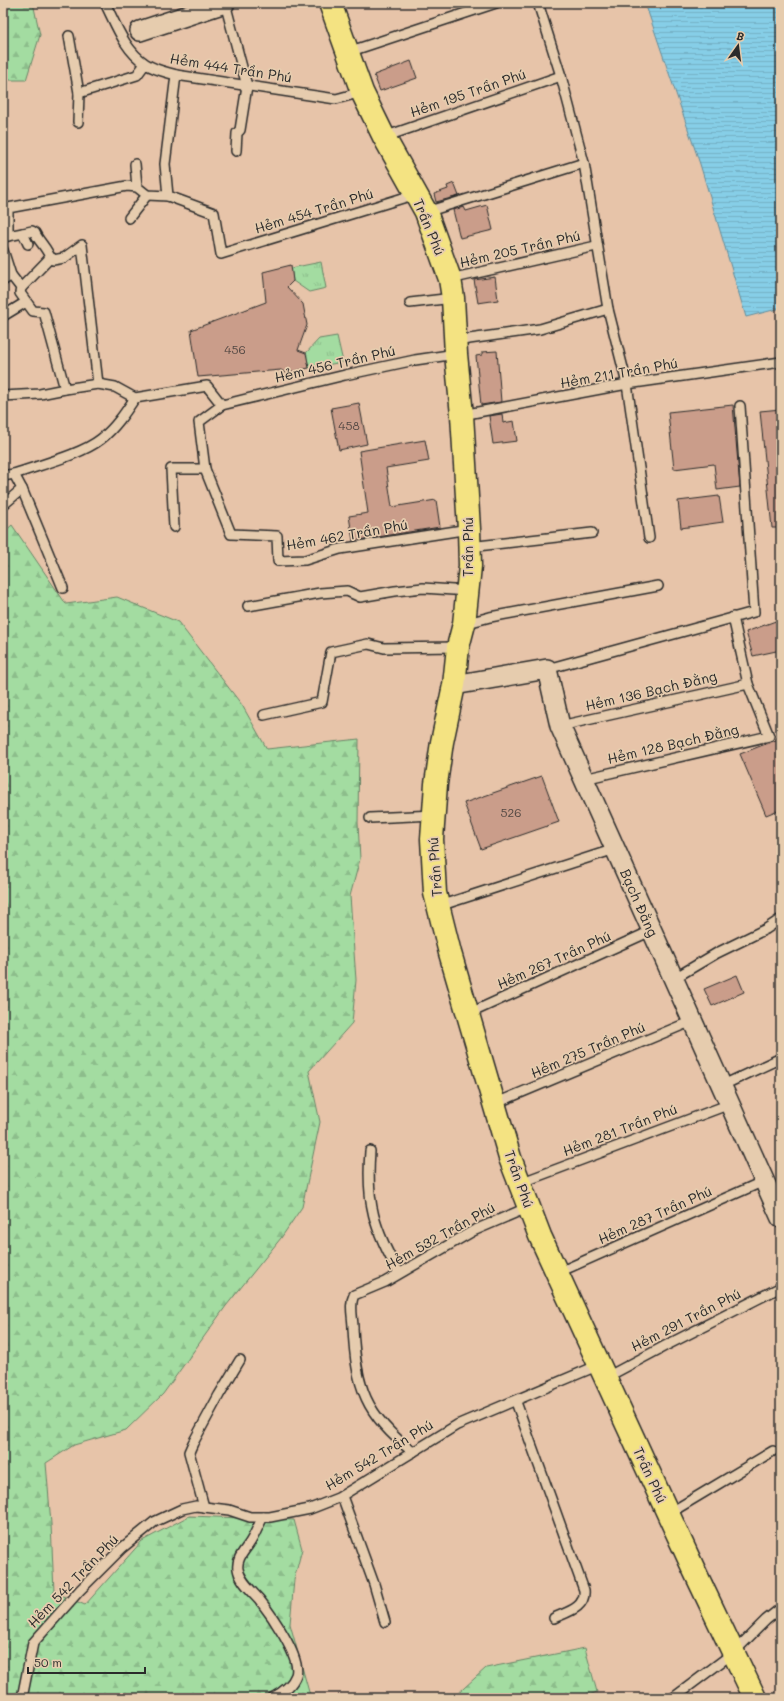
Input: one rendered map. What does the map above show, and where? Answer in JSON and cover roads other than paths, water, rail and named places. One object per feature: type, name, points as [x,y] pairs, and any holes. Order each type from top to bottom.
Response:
[{"type":"main road","name":"Trần Phú","points":[[330,3],[362,92],[384,137],[421,203],[451,288],[462,415],[469,538],[468,591],[464,624],[458,646],[454,685],[442,742],[436,784],[432,839],[435,893],[510,1158],[529,1207],[557,1274],[754,1698]]},
{"type":"street","points":[[140,31],[225,3]]},
{"type":"street","points":[[454,685],[547,669]]},
{"type":"street","name":"Bạch Đằng","points":[[547,669],[560,726],[721,1086],[771,1185],[781,1218]]},
{"type":"lane","name":"Hẻm 444 Trần Phú","points":[[105,3],[128,47],[146,64],[161,71],[176,75],[336,99],[362,92]]},
{"type":"lane","points":[[225,3],[247,86],[240,130],[237,133],[236,151]]},
{"type":"lane","points":[[348,52],[496,3]]},
{"type":"lane","points":[[538,3],[561,76],[584,163],[596,246],[608,309],[627,384],[649,538]]},
{"type":"lane","points":[[69,36],[79,93],[78,122]]},
{"type":"lane","points":[[79,93],[137,75],[146,64]]},
{"type":"lane","points":[[3,236],[8,234],[8,208],[127,186],[137,187],[147,194],[168,196],[165,164],[176,75]]},
{"type":"lane","name":"Hẻm 195 Trần Phú","points":[[384,137],[561,76]]},
{"type":"lane","name":"Hẻm 454 Trần Phú","points":[[168,196],[214,213],[221,254],[584,163]]},
{"type":"lane","points":[[135,164],[137,187]]},
{"type":"lane","points":[[129,218],[147,194]]},
{"type":"lane","points":[[3,236],[32,231],[35,233],[38,241],[52,260],[64,258],[82,245],[98,384]]},
{"type":"lane","points":[[23,233],[28,244]]},
{"type":"lane","name":"Hẻm 205 Trần Phú","points":[[410,303],[451,288],[596,246]]},
{"type":"lane","points":[[3,250],[11,275],[20,288],[20,293],[33,311],[44,312],[65,388]]},
{"type":"lane","points":[[20,288],[50,258]]},
{"type":"lane","points":[[3,281],[11,275]]},
{"type":"lane","points":[[3,316],[26,302]]},
{"type":"lane","name":"Hẻm 456 Trần Phú","points":[[222,405],[345,375],[415,360],[456,347],[540,329],[608,309]]},
{"type":"lane","name":"Hẻm 211 Trần Phú","points":[[462,415],[627,384],[781,362]]},
{"type":"lane","points":[[3,396],[40,394],[65,388],[98,384],[115,387],[135,398],[207,386],[222,405]]},
{"type":"lane","points":[[3,476],[14,474],[94,444],[108,433],[135,398]]},
{"type":"lane","name":"Hẻm 462 Trần Phú","points":[[222,405],[199,422],[205,468],[231,534],[277,536],[278,561],[305,560],[340,548],[469,538]]},
{"type":"lane","points":[[547,669],[754,612],[740,406]]},
{"type":"lane","points":[[174,527],[171,469],[205,468]]},
{"type":"lane","points":[[14,474],[22,489],[63,588]]},
{"type":"lane","points":[[3,505],[22,489]]},
{"type":"lane","points":[[469,538],[592,533]]},
{"type":"lane","points":[[464,624],[490,617],[658,586]]},
{"type":"lane","points":[[248,606],[320,593],[347,591],[360,597],[423,588],[468,591]]},
{"type":"lane","points":[[733,617],[748,684]]},
{"type":"lane","points":[[264,715],[322,702],[330,652],[368,644],[384,648],[458,646]]},
{"type":"lane","name":"Hẻm 136 Bạch Đằng","points":[[560,726],[748,684]]},
{"type":"lane","name":"Hẻm 128 Bạch Đằng","points":[[584,778],[769,736],[748,684]]},
{"type":"lane","points":[[370,818],[434,816]]},
{"type":"lane","points":[[439,906],[615,849]]},
{"type":"lane","points":[[673,979],[766,929],[781,919]]},
{"type":"lane","name":"Hẻm 267 Trần Phú","points":[[468,1014],[651,931]]},
{"type":"lane","name":"Hẻm 275 Trần Phú","points":[[494,1104],[692,1021]]},
{"type":"lane","points":[[721,1086],[781,1058]]},
{"type":"lane","name":"Hẻm 281 Trần Phú","points":[[520,1183],[730,1104]]},
{"type":"lane","points":[[370,1152],[369,1194],[373,1216],[382,1243],[399,1273]]},
{"type":"lane","name":"Hẻm 287 Trần Phú","points":[[557,1274],[771,1185]]},
{"type":"lane","name":"Hẻm 532 Trần Phú","points":[[413,1452],[392,1436],[377,1418],[365,1398],[357,1366],[351,1301],[354,1295],[385,1282],[473,1231],[529,1207]]},
{"type":"lane","name":"Hẻm 291 Trần Phú","points":[[602,1372],[665,1346],[781,1287]]},
{"type":"lane","points":[[204,1507],[189,1452],[219,1395],[240,1360]]},
{"type":"lane","name":"Hẻm 542 Trần Phú","points":[[22,1698],[33,1643],[80,1590],[122,1548],[154,1522],[182,1509],[196,1506],[229,1510],[250,1517],[270,1517],[310,1508],[342,1496],[457,1425],[516,1402],[602,1372]]},
{"type":"lane","points":[[516,1402],[584,1590],[585,1596],[578,1607],[554,1618]]},
{"type":"lane","points":[[668,1514],[773,1451]]},
{"type":"lane","points":[[342,1496],[374,1584],[385,1622]]},
{"type":"lane","points":[[263,1517],[251,1540],[244,1549],[238,1568],[240,1577],[264,1605],[290,1647],[295,1661],[297,1673],[292,1683],[272,1698]]},
{"type":"lane","points":[[673,1698],[733,1653],[766,1620],[781,1608]]},
{"type":"water","points":[[645,3],[781,3],[781,308],[746,317],[700,164]]}]
